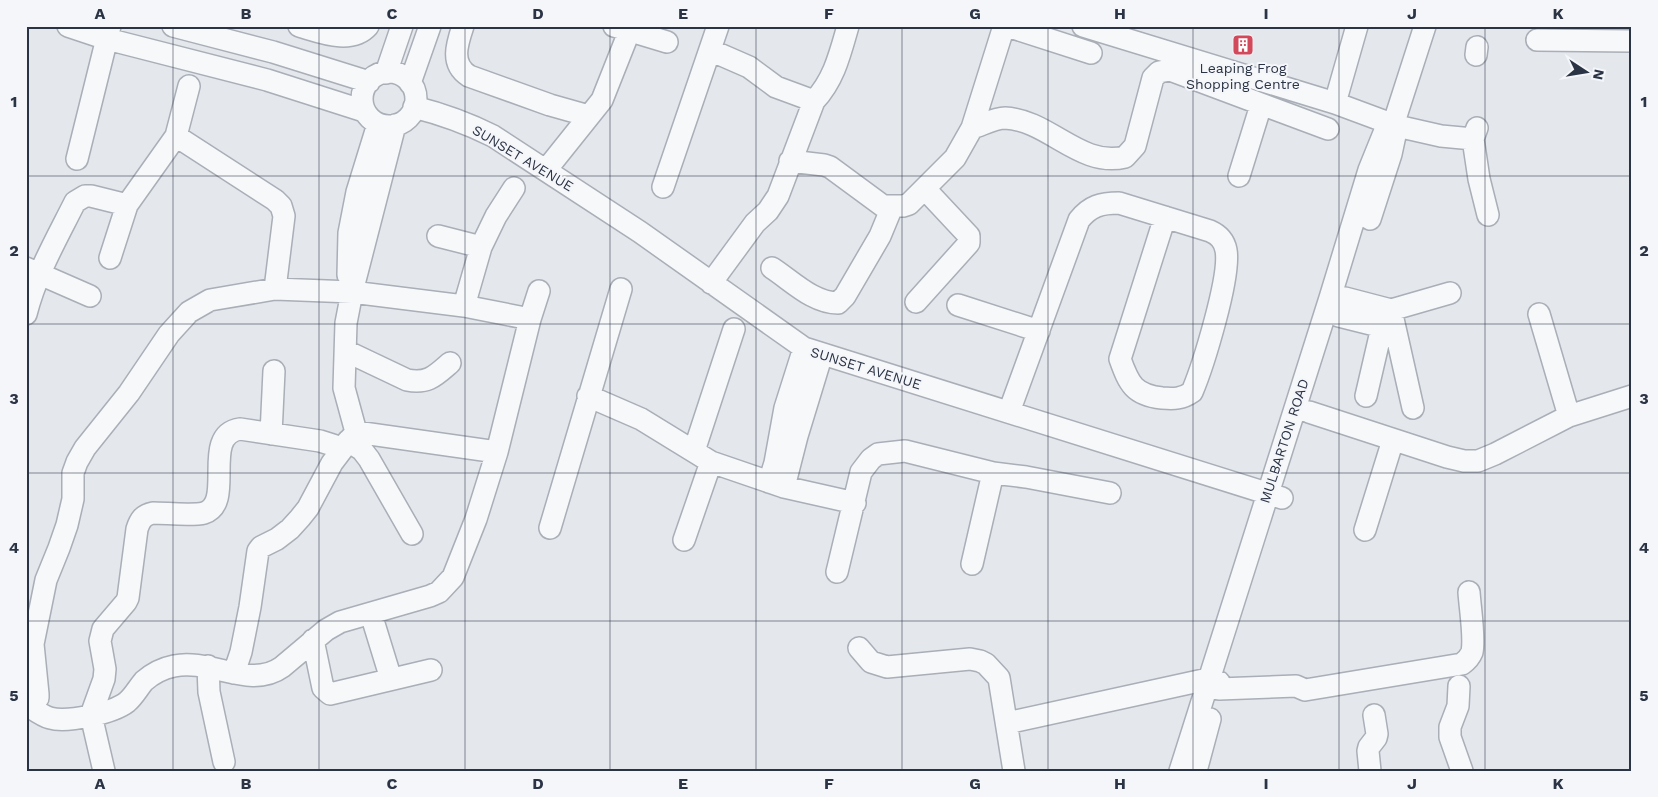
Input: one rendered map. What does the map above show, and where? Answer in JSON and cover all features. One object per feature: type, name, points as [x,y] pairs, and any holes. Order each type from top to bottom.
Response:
[{"type":"street","points":[[68,26],[109,33],[267,80],[379,120],[407,118],[414,107],[415,94],[410,83],[399,75],[377,77],[173,26]]},
{"type":"street","points":[[299,26],[328,34],[348,36],[357,34],[368,26]]},
{"type":"street","points":[[234,673],[250,607],[258,551],[261,547],[277,539],[290,529],[304,513],[332,462],[349,440],[344,388],[346,323],[379,120],[362,96],[377,77],[402,26]]},
{"type":"street","points":[[410,83],[430,26]]},
{"type":"street","points":[[463,26],[456,55],[458,64],[464,73],[527,97],[589,116]]},
{"type":"street","points":[[663,187],[718,26]]},
{"type":"street","points":[[711,283],[755,223],[778,196],[814,101],[832,77],[848,26]]},
{"type":"street","points":[[790,161],[830,167],[883,206],[892,207],[909,204],[955,158],[972,128],[1006,26],[1091,54]]},
{"type":"street","points":[[1083,26],[1440,136],[1475,134],[1478,179],[1488,215]]},
{"type":"street","points":[[1335,103],[1357,26]]},
{"type":"street","name":"MULBARTON ROAD","points":[[1274,496],[1309,412],[1391,154],[1394,122],[1425,26]]},
{"type":"street","points":[[546,170],[602,100],[621,29],[667,42]]},
{"type":"street","points":[[78,159],[109,33]]},
{"type":"street","points":[[1537,40],[1632,41]]},
{"type":"street","points":[[710,50],[749,67],[776,87],[814,101]]},
{"type":"street","points":[[972,128],[1003,118],[1020,120],[1034,125],[1076,150],[1106,158],[1125,157],[1135,146],[1153,78],[1160,72],[1170,70],[1328,129]]},
{"type":"street","points":[[110,258],[127,205],[176,136],[189,86]]},
{"type":"street","points":[[981,97],[1003,118]]},
{"type":"street","points":[[1239,176],[1261,105]]},
{"type":"street","name":"SUNSET AVENUE","points":[[414,107],[470,125],[493,136],[640,232],[711,283],[812,351],[1274,496]]},
{"type":"street","name":"MULBARTON ROAD","points":[[1196,771],[1216,689],[1370,170],[1378,145],[1394,122]]},
{"type":"street","points":[[176,136],[276,200],[281,206],[284,216],[274,289]]},
{"type":"street","points":[[464,306],[481,247],[496,216],[514,188]]},
{"type":"street","points":[[916,302],[969,243],[969,236],[925,189]]},
{"type":"street","points":[[26,314],[33,271],[74,202],[85,196],[90,196],[127,205]]},
{"type":"street","points":[[1009,412],[1079,220],[1086,210],[1108,203],[1118,203],[1165,217],[1215,233],[1220,237],[1227,252],[1226,273],[1217,314],[1192,392],[1187,396],[1176,399],[1149,396],[1140,392],[1127,378],[1120,359],[1165,217]]},
{"type":"street","points":[[772,268],[816,298],[838,304],[845,296],[880,236],[892,207]]},
{"type":"street","points":[[438,236],[481,247]]},
{"type":"street","points":[[33,271],[90,296]]},
{"type":"street","points":[[530,319],[464,306],[352,292],[274,289],[210,300],[190,312],[168,334],[129,393],[80,455],[74,473],[73,499],[67,525],[60,548],[46,580],[30,644],[38,698],[28,708],[51,719],[68,719],[118,708],[129,700],[145,680],[159,671],[176,666],[208,666],[234,673],[266,675],[275,672],[313,640],[340,622],[439,592],[453,577],[476,519],[497,452],[530,319],[540,291]]},
{"type":"street","points":[[550,528],[621,289]]},
{"type":"street","points":[[1342,307],[1389,322],[1450,292]]},
{"type":"street","points":[[958,305],[1039,331]]},
{"type":"street","points":[[1540,314],[1569,416]]},
{"type":"street","points":[[1366,396],[1389,322]]},
{"type":"street","points":[[1389,322],[1413,408]]},
{"type":"street","points":[[684,540],[702,457],[734,329]]},
{"type":"street","points":[[346,351],[407,380],[417,382],[432,379],[450,363]]},
{"type":"street","points":[[777,485],[797,436],[812,351]]},
{"type":"street","points":[[271,434],[274,371]]},
{"type":"street","points":[[588,396],[641,419],[702,457],[777,485],[855,503]]},
{"type":"street","points":[[1309,412],[1447,458],[1478,461],[1569,416],[1632,396]]},
{"type":"street","points":[[104,771],[90,715],[104,679],[104,659],[100,645],[101,637],[108,622],[126,602],[130,588],[137,529],[140,520],[153,513],[203,513],[211,509],[217,498],[221,446],[225,435],[232,430],[240,429],[320,441],[349,440],[497,452]]},
{"type":"street","points":[[349,440],[370,459],[412,534]]},
{"type":"street","points":[[1365,530],[1393,440]]},
{"type":"street","points":[[837,572],[861,472],[871,459],[878,454],[905,451],[993,473],[1026,477],[1110,493]]},
{"type":"street","points":[[972,564],[993,473]]},
{"type":"street","points":[[1007,723],[1216,689],[1296,686],[1305,690],[1462,664],[1466,662],[1472,653],[1468,592]]},
{"type":"street","points":[[371,614],[391,679]]},
{"type":"street","points":[[313,640],[323,688],[330,694],[431,670]]},
{"type":"street","points":[[859,648],[870,662],[887,668],[970,659],[980,661],[993,670],[999,678],[1014,771]]},
{"type":"street","points":[[208,666],[209,692],[224,762]]},
{"type":"street","points":[[1459,686],[1458,706],[1450,727],[1450,737],[1462,771]]},
{"type":"street","name":"MULBARTON ROAD","points":[[1180,771],[1216,689]]},
{"type":"street","points":[[1370,771],[1368,751],[1377,734],[1374,715]]},
{"type":"place","name":"Leaping Frog Shopping Centre","points":[[1243,45]]}]
